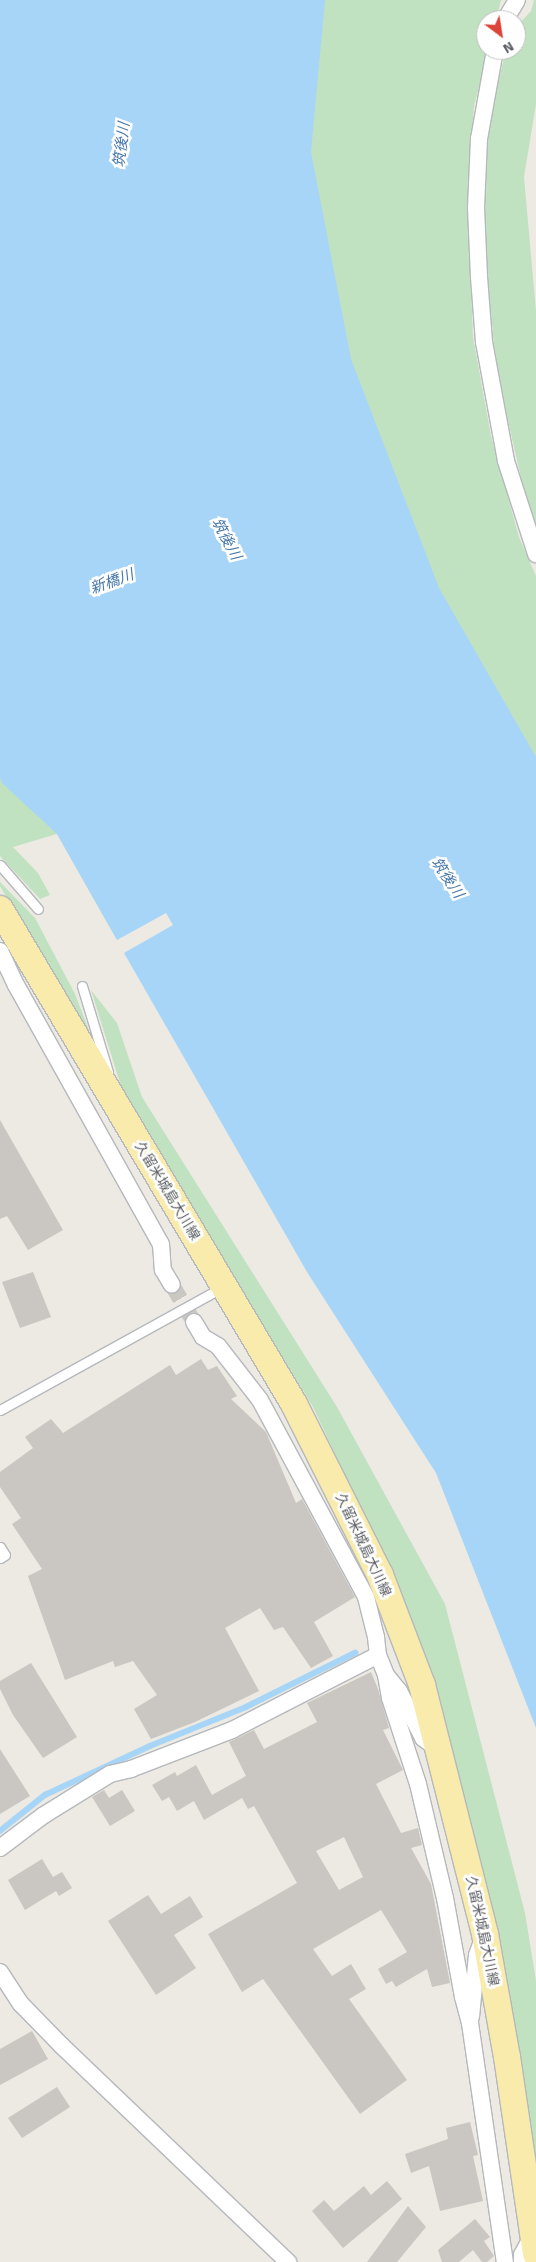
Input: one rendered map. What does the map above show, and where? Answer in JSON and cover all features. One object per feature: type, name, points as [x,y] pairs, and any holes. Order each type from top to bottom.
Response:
[{"type":"main road","name":"久留米城島大川線","points":[[0,909],[294,1404],[380,1575],[422,1685],[485,1934],[507,2057],[534,2244]]},
{"type":"street","points":[[493,60],[479,139],[476,208],[484,342],[506,460],[526,528],[536,554]]},
{"type":"street","points":[[0,950],[16,985],[162,1244],[162,1270],[172,1285]]},
{"type":"street","points":[[194,1322],[203,1338],[218,1346],[260,1400],[366,1597],[376,1637],[378,1655],[386,1675],[390,1698],[420,1793],[445,1898],[463,1997],[470,2023],[505,2262]]},
{"type":"street","points":[[0,1848],[44,1815],[110,1774],[131,1769],[232,1730],[378,1655]]},
{"type":"street","points":[[386,1675],[399,1691],[423,1738],[439,1750]]},
{"type":"street","points":[[470,2023],[474,2004],[477,1955],[485,1934]]},
{"type":"street","points":[[0,1972],[20,2004],[288,2262]]},
{"type":"street","points":[[522,2262],[522,2255],[534,2244]]},
{"type":"lane","points":[[0,864],[38,909]]},
{"type":"lane","points":[[82,986],[108,1069],[108,1092]]},
{"type":"lane","points":[[0,1410],[224,1286]]},
{"type":"lane","points":[[0,1547],[5,1555],[0,1558]]},
{"type":"green space","points":[[299,0],[501,0],[498,10],[476,10],[476,60],[486,60],[474,106],[468,203],[473,337],[491,436],[519,537],[536,576],[536,786],[426,591],[313,275]]},
{"type":"green space","points":[[534,0],[536,0],[536,104],[524,177],[536,311],[536,525],[524,491],[496,368],[482,215],[488,123],[504,60],[526,60],[526,16],[531,11]]},
{"type":"green space","points":[[0,688],[117,940],[57,834],[13,847],[38,873],[50,895],[40,899],[0,856]]},
{"type":"green space","points":[[0,882],[35,918],[75,994],[97,1051],[0,886]]},
{"type":"green space","points":[[91,990],[117,1023],[142,1097],[337,1407],[445,1604],[525,1913],[536,1981],[536,2170],[497,1927],[449,1737],[388,1567],[313,1407],[125,1099]]},
{"type":"water","points":[[0,0],[325,0],[311,152],[351,359],[439,588],[536,757],[536,1728],[436,1473],[307,1272],[124,953],[173,925],[166,913],[117,940],[57,834],[2,783],[0,777]]},
{"type":"building","points":[[0,1120],[63,1230],[28,1250],[7,1216],[0,1219]]},
{"type":"building","points":[[33,1272],[51,1317],[20,1328],[2,1282]]},
{"type":"building","points":[[201,1359],[208,1370],[217,1366],[237,1396],[231,1399],[266,1432],[296,1503],[302,1499],[355,1597],[314,1622],[333,1656],[311,1668],[283,1627],[274,1630],[260,1608],[225,1628],[259,1691],[195,1722],[151,1739],[134,1709],[157,1695],[133,1661],[115,1667],[113,1661],[65,1680],[28,1576],[42,1569],[12,1524],[21,1518],[0,1487],[0,1472],[33,1448],[25,1437],[51,1419],[63,1433],[170,1365],[176,1375]]},
{"type":"building","points":[[31,1663],[77,1737],[43,1758],[13,1715],[0,1689],[0,1681]]},
{"type":"building","points":[[371,1672],[389,1728],[383,1730],[403,1770],[376,1784],[401,1833],[418,1828],[422,1845],[411,1848],[431,1884],[450,1983],[432,1987],[427,1969],[396,1987],[392,1981],[386,1984],[378,1969],[407,1952],[381,1910],[313,1949],[332,1976],[351,1964],[366,1989],[349,1999],[407,2080],[360,2114],[263,1979],[242,1992],[208,1934],[297,1883],[254,1806],[248,1809],[242,1798],[204,1820],[194,1801],[177,1811],[169,1797],[162,1801],[152,1785],[175,1772],[177,1776],[196,1765],[212,1795],[246,1776],[229,1742],[254,1730],[264,1749],[317,1722],[307,1703]],"holes":[[[344,1837],[363,1877],[339,1890],[316,1851]]]},
{"type":"building","points":[[0,1749],[30,1796],[0,1814]]},
{"type":"building","points":[[104,1790],[109,1798],[122,1790],[135,1811],[110,1826],[92,1797]]},
{"type":"building","points":[[42,1859],[53,1877],[62,1872],[72,1888],[59,1896],[56,1891],[25,1910],[8,1880]]},
{"type":"building","points":[[148,1895],[161,1914],[190,1896],[203,1917],[174,1935],[196,1968],[156,1995],[108,1921]]},
{"type":"building","points":[[32,2031],[48,2059],[0,2085],[0,2049]]},
{"type":"building","points":[[57,2087],[70,2107],[22,2138],[8,2118]]},
{"type":"building","points":[[470,2122],[478,2155],[473,2156],[483,2201],[440,2211],[429,2166],[411,2173],[405,2154],[448,2139],[446,2128]]},
{"type":"building","points":[[387,2181],[402,2199],[343,2248],[312,2211],[324,2200],[334,2211],[364,2186],[371,2195]]},
{"type":"building","points":[[408,2206],[426,2227],[397,2262],[367,2262]]},
{"type":"building","points":[[475,2219],[490,2237],[484,2241],[494,2256],[487,2262],[482,2262],[473,2250],[459,2262],[442,2262],[438,2250]]},
{"type":"waterway","points":[[0,1831],[45,1795],[150,1746],[246,1707],[355,1653]]},
{"type":"tunnel","points":[[172,1285],[194,1322]]},
{"type":"water label","name":"筑後川","points":[[122,145]]},
{"type":"water label","name":"筑後川","points":[[226,539]]},
{"type":"water label","name":"新橋川","points":[[112,582]]},
{"type":"water label","name":"筑後川","points":[[447,878]]}]
